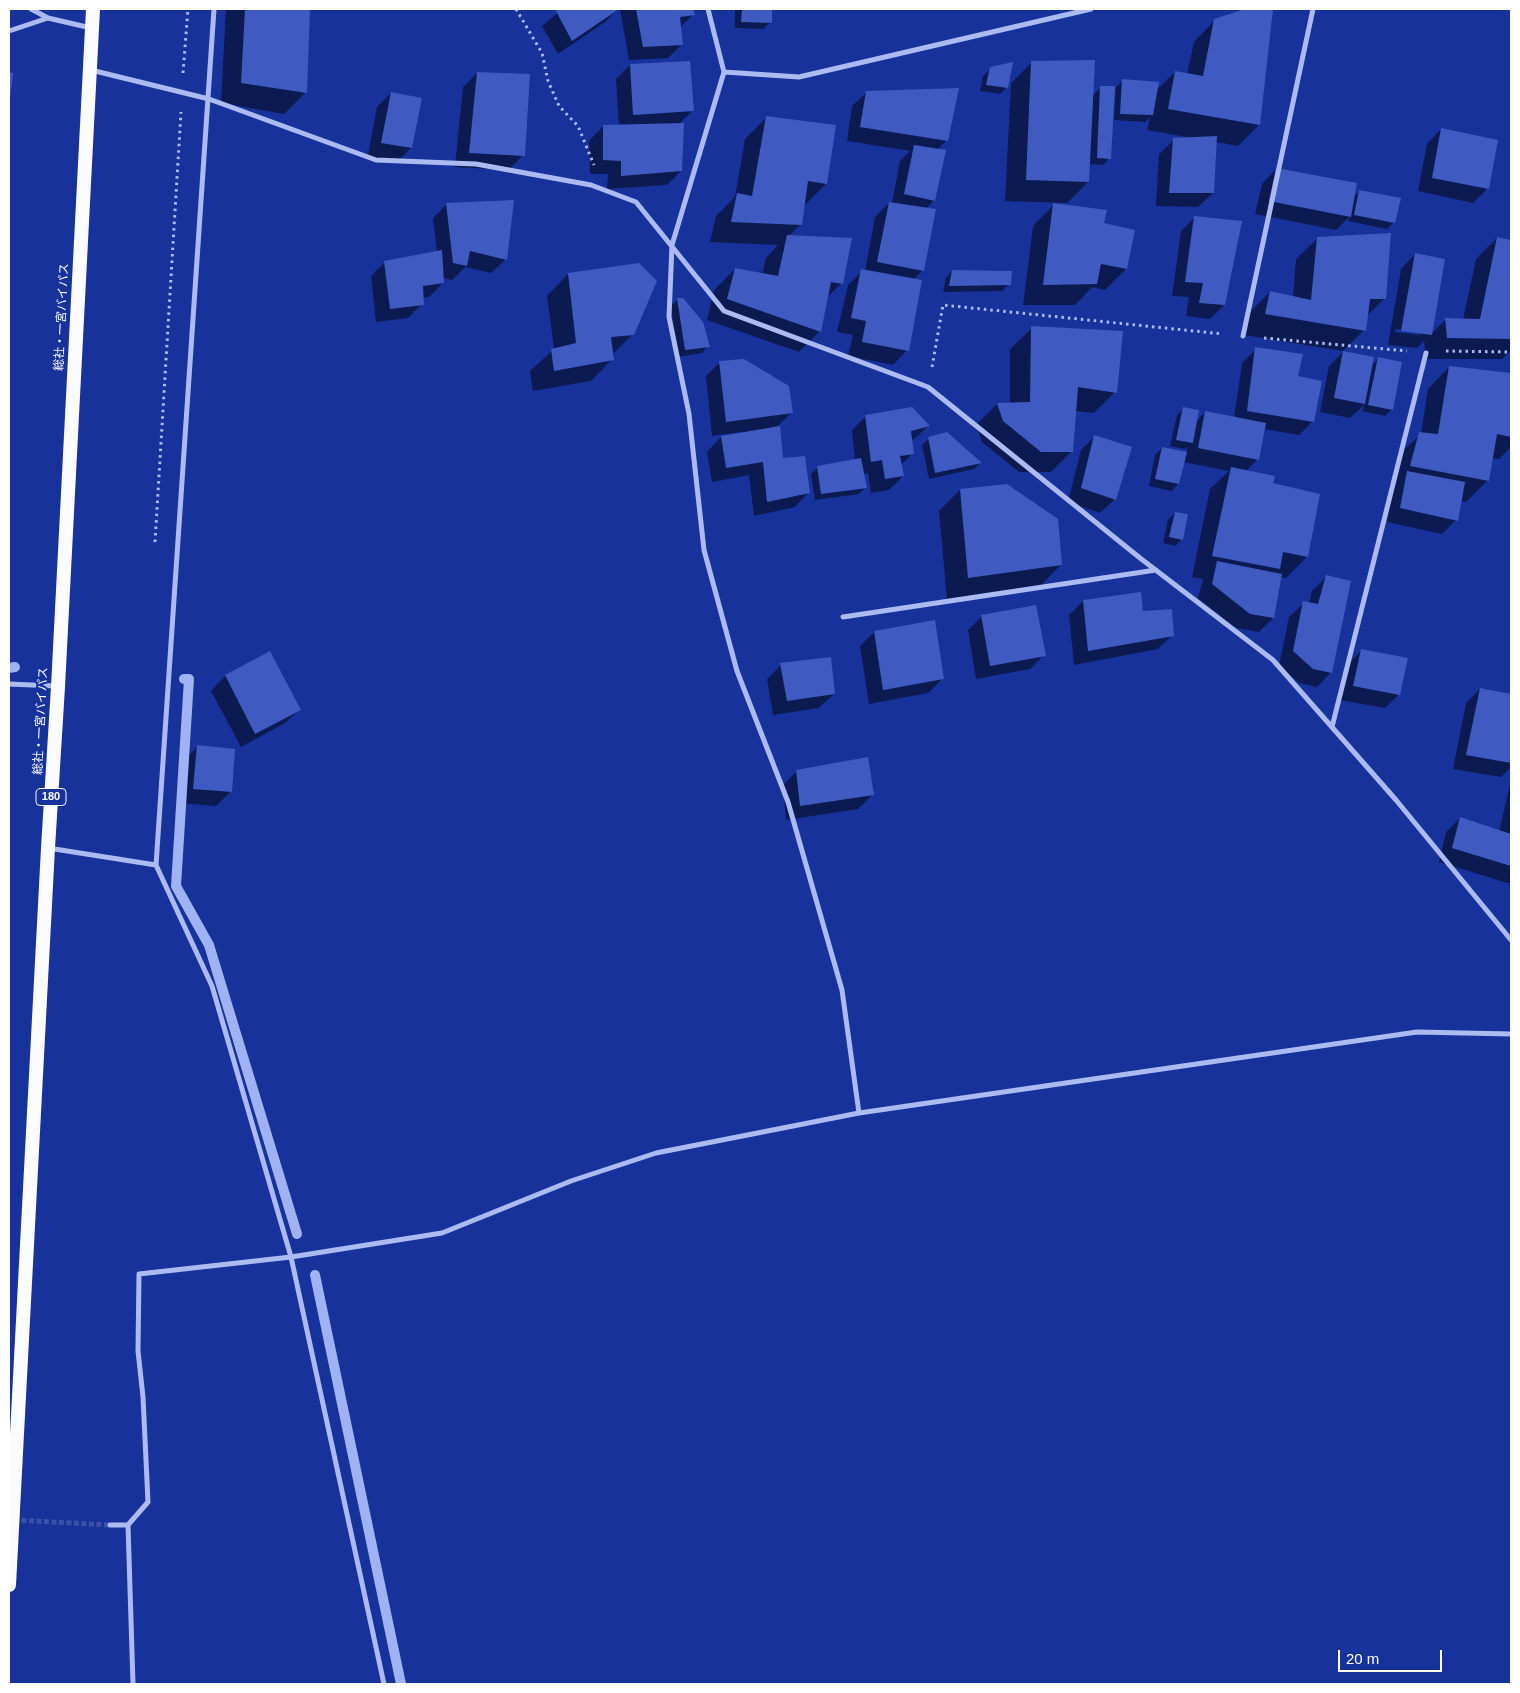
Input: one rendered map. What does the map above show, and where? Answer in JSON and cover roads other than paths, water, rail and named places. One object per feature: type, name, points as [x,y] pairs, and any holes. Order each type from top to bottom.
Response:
[{"type":"highway","name":"総社・一宮バイパス","points":[[9,1585],[93,9]]},
{"type":"street","points":[[31,9],[48,18],[92,28]]},
{"type":"street","points":[[214,9],[156,865],[212,986],[291,1256],[384,1684]]},
{"type":"street","points":[[708,9],[724,72],[672,245],[669,318],[689,414],[704,550],[737,671],[788,802],[842,990],[859,1113]]},
{"type":"street","points":[[724,72],[799,77],[1091,9]]},
{"type":"street","points":[[1243,336],[1313,9]]},
{"type":"street","points":[[9,32],[48,18]]},
{"type":"street","points":[[89,70],[209,99],[376,160],[476,164],[591,185],[636,202],[724,311],[928,387],[1156,570],[1274,660],[1396,800],[1511,940]]},
{"type":"street","points":[[1332,727],[1426,352]]},
{"type":"street","points":[[843,617],[1156,570]]},
{"type":"street","points":[[9,684],[58,687]]},
{"type":"street","points":[[48,848],[156,865]]},
{"type":"street","points":[[133,1684],[128,1526],[148,1502],[143,1397],[138,1351],[139,1274],[291,1256],[442,1232],[571,1181],[656,1153],[859,1113],[1417,1032],[1511,1034]]},
{"type":"street","points":[[110,1524],[128,1526]]},
{"type":"waterway","points":[[9,668],[15,667]]},
{"type":"waterway","points":[[184,679],[189,679],[176,886],[209,945],[297,1234]]},
{"type":"waterway","points":[[315,1275],[401,1684]]},
{"type":"tunnel","points":[[14,1520],[110,1525]]}]
